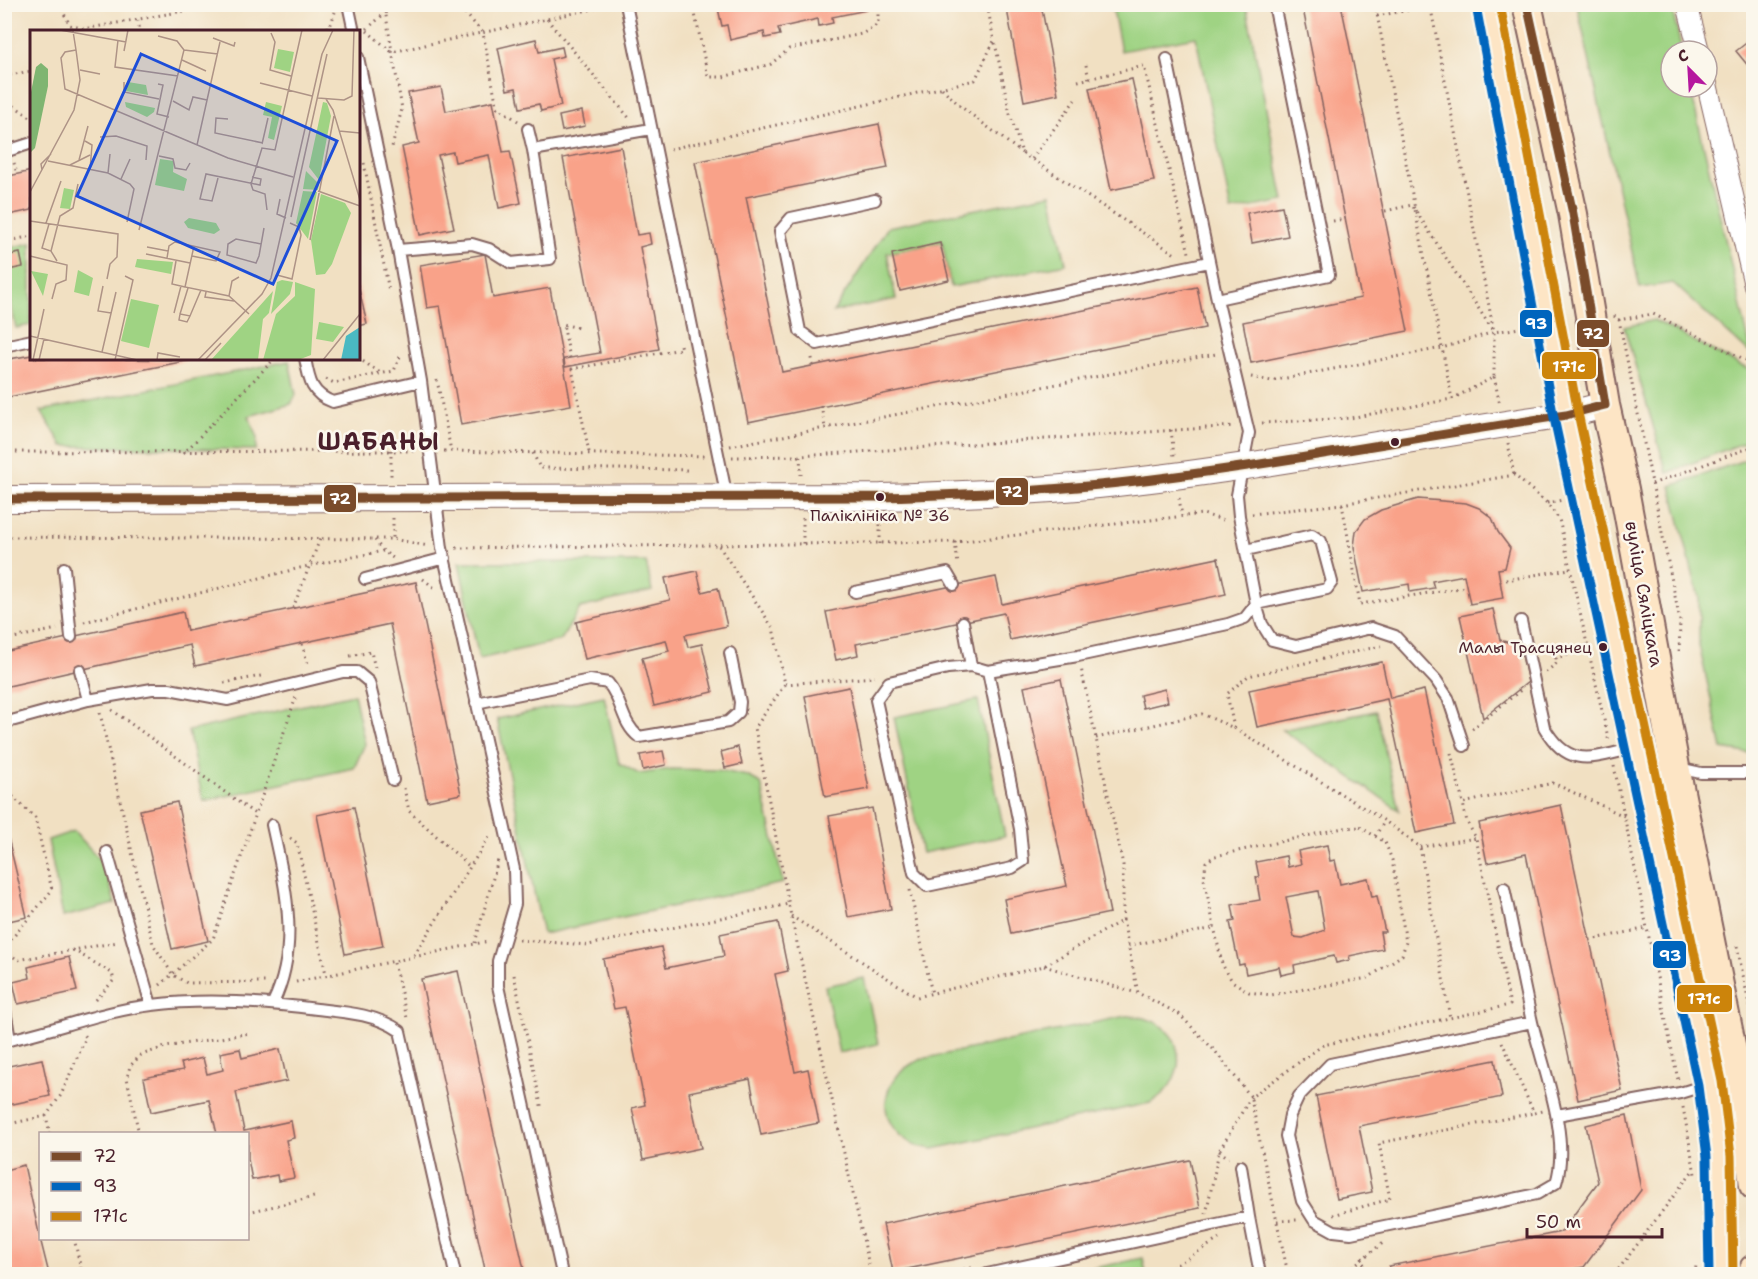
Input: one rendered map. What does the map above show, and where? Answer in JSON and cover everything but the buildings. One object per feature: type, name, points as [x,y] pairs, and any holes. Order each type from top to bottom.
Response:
[{"type":"main road","name":"вуліца Сяліцкага","points":[[1488,4],[1566,415],[1710,1084],[1719,1156],[1708,1272]]},
{"type":"main road","name":"вуліца Сяліцкага","points":[[1527,4],[1573,214],[1592,315],[1605,405],[1626,500],[1675,767],[1746,1114],[1754,1185]]},
{"type":"main road","points":[[1753,1275],[1754,1269]]},
{"type":"street","points":[[1687,4],[1696,39]]},
{"type":"street","points":[[1711,99],[1754,285]]},
{"type":"street","points":[[4,499],[727,498],[998,494],[1100,484],[1244,465],[1566,415],[1605,405]]},
{"type":"lane","points":[[348,4],[357,30]]},
{"type":"lane","points":[[626,4],[727,498]]},
{"type":"lane","points":[[1217,299],[1329,275],[1274,4]]},
{"type":"lane","points":[[1167,59],[1217,299],[1249,433],[1238,495],[1246,550],[1262,624],[1272,640],[1296,646],[1371,628],[1395,636],[1448,698],[1462,742]]},
{"type":"lane","points":[[360,67],[398,250],[421,381],[446,558],[514,869],[515,904],[498,961],[498,986],[562,1275]]},
{"type":"lane","points":[[398,250],[472,244],[489,249],[511,263],[550,259],[528,129]]},
{"type":"lane","points":[[533,150],[651,129]]},
{"type":"lane","points":[[4,152],[30,144]]},
{"type":"lane","points":[[875,200],[791,218],[780,231],[800,330],[816,344],[1209,262]]},
{"type":"lane","points":[[4,346],[30,340]]},
{"type":"lane","points":[[305,360],[309,384],[320,397],[333,402],[421,381]]},
{"type":"lane","points":[[988,671],[1020,829],[1023,861],[1012,868],[927,886],[914,873],[876,700],[889,682],[948,668],[971,666],[988,671],[1078,656],[1228,624],[1245,618],[1257,604],[1328,589],[1332,582],[1332,574],[1321,540],[1312,535],[1246,550]]},
{"type":"lane","points":[[365,579],[446,558]]},
{"type":"lane","points":[[64,568],[70,632]]},
{"type":"lane","points":[[855,592],[947,573],[954,585]]},
{"type":"lane","points":[[1521,621],[1544,728],[1563,752],[1574,758],[1589,758],[1639,747]]},
{"type":"lane","points":[[963,622],[971,666]]},
{"type":"lane","points":[[476,703],[590,680],[608,683],[618,694],[628,729],[639,737],[728,722],[739,712],[740,702],[730,653]]},
{"type":"lane","points":[[80,670],[92,699]]},
{"type":"lane","points":[[4,723],[92,699],[169,689],[228,700],[343,672],[357,672],[369,682],[397,779]]},
{"type":"lane","points":[[1675,767],[1701,773],[1754,773]]},
{"type":"lane","points":[[272,825],[289,909],[290,933],[283,982],[273,1003]]},
{"type":"lane","points":[[107,852],[150,1005]]},
{"type":"lane","points":[[1504,888],[1533,1022],[1556,1111],[1560,1171],[1556,1184],[1537,1194],[1351,1233],[1334,1231],[1314,1220],[1302,1201],[1286,1136],[1290,1115],[1299,1096],[1330,1064],[1533,1022]]},
{"type":"lane","points":[[4,1004],[7,1040],[150,1005],[208,1002],[273,1003],[352,1013],[389,1023],[400,1030],[455,1275]]},
{"type":"lane","points":[[1556,1111],[1680,1093],[1710,1084]]},
{"type":"lane","points":[[1241,1166],[1260,1275]]},
{"type":"lane","points":[[986,1270],[1039,1269],[1249,1217]]},
{"type":"path","points":[[59,4],[70,25],[84,29],[195,9],[199,4]]},
{"type":"path","points":[[384,4],[402,109],[390,152]]},
{"type":"path","points":[[360,33],[395,4]]},
{"type":"path","points":[[457,4],[483,33],[497,107],[528,129]]},
{"type":"path","points":[[392,52],[614,4]]},
{"type":"path","points":[[693,4],[708,77],[723,77],[771,64],[789,49],[862,34],[878,24],[878,4]]},
{"type":"path","points":[[987,4],[1010,114],[1022,153]]},
{"type":"path","points":[[1375,4],[1412,205],[1452,399]]},
{"type":"path","points":[[4,452],[183,454],[451,451],[800,456],[1350,418],[1452,399],[1494,377],[1494,332],[1430,5],[1377,16]]},
{"type":"path","points":[[314,30],[330,27],[335,12]]},
{"type":"path","points":[[547,19],[639,130]]},
{"type":"path","points":[[138,20],[140,30]]},
{"type":"path","points":[[667,149],[975,80],[994,41]]},
{"type":"path","points":[[1086,65],[1089,79]]},
{"type":"path","points":[[1078,81],[1144,66],[1192,266]]},
{"type":"path","points":[[4,76],[30,71]]},
{"type":"path","points":[[942,88],[960,106],[1022,153],[1192,266]]},
{"type":"path","points":[[4,99],[30,117]]},
{"type":"path","points":[[1032,159],[1075,100]]},
{"type":"path","points":[[363,160],[390,297]]},
{"type":"path","points":[[14,161],[17,174]]},
{"type":"path","points":[[1412,205],[1494,332]]},
{"type":"path","points":[[1384,211],[1412,205]]},
{"type":"path","points":[[1328,222],[1346,219]]},
{"type":"path","points":[[4,242],[30,236]]},
{"type":"path","points":[[1592,315],[1619,320],[1653,314],[1754,364]]},
{"type":"path","points":[[1237,377],[1271,381],[1442,348],[1494,332],[1548,323]]},
{"type":"path","points":[[570,358],[563,324],[578,328]]},
{"type":"path","points":[[319,375],[334,383],[394,371],[401,354],[399,343]]},
{"type":"path","points":[[589,452],[572,367],[681,349]]},
{"type":"path","points":[[729,446],[1223,353]]},
{"type":"path","points":[[812,358],[813,365]]},
{"type":"path","points":[[360,359],[382,374]]},
{"type":"path","points":[[183,454],[273,360]]},
{"type":"path","points":[[435,369],[451,451]]},
{"type":"path","points":[[821,406],[825,427]]},
{"type":"path","points":[[1652,484],[1754,446]]},
{"type":"path","points":[[534,453],[540,468],[691,470]]},
{"type":"path","points":[[1342,504],[1360,604],[1466,587]]},
{"type":"path","points":[[294,608],[320,539]]},
{"type":"path","points":[[426,545],[438,600]]},
{"type":"path","points":[[719,546],[773,628],[785,684],[754,728],[791,916],[871,1275]]},
{"type":"path","points":[[4,640],[70,632],[308,566],[383,551]]},
{"type":"path","points":[[1500,581],[1569,569]]},
{"type":"path","points":[[146,991],[156,988],[173,975],[213,939],[308,666],[302,644]]},
{"type":"path","points":[[1234,729],[1227,694],[1248,676],[1381,646],[1390,653]]},
{"type":"path","points":[[1462,742],[1557,663],[1556,658],[1590,649]]},
{"type":"path","points":[[339,659],[371,652],[376,674]]},
{"type":"path","points":[[1078,656],[1124,865],[1123,920],[1138,993]]},
{"type":"path","points":[[297,668],[318,663]]},
{"type":"path","points":[[223,684],[266,675]]},
{"type":"path","points":[[785,684],[876,677]]},
{"type":"path","points":[[92,699],[153,944],[173,975],[187,983],[297,982],[326,974],[503,939],[588,945],[789,904]]},
{"type":"path","points":[[92,699],[297,843],[326,974]]},
{"type":"path","points":[[1096,738],[1202,714],[1234,729],[1385,821],[1420,847],[1450,1018]]},
{"type":"path","points":[[1449,746],[1467,822],[1476,838],[1510,1005],[1497,1031],[1534,1113]]},
{"type":"path","points":[[397,779],[409,811],[471,868]]},
{"type":"path","points":[[1463,804],[1553,783],[1624,816]]},
{"type":"path","points":[[4,788],[35,818],[52,890],[4,949],[18,960],[132,940]]},
{"type":"path","points":[[1376,836],[1385,821]]},
{"type":"path","points":[[488,824],[493,844]]},
{"type":"path","points":[[1359,827],[1376,836],[1385,842],[1392,860],[1406,942],[1402,955],[1368,978],[1271,995],[1249,992],[1232,981],[1222,964],[1214,928],[1204,870],[1206,862],[1215,856],[1343,828],[1359,827]]},
{"type":"path","points":[[413,957],[491,836]]},
{"type":"path","points":[[1420,847],[1476,838]]},
{"type":"path","points":[[475,943],[498,860],[495,852]]},
{"type":"path","points":[[791,916],[917,997],[1044,966],[1123,920]]},
{"type":"path","points":[[1128,946],[1214,928]]},
{"type":"path","points":[[1590,940],[1648,928]]},
{"type":"path","points":[[72,949],[112,973],[114,980],[74,1024]]},
{"type":"path","points":[[1044,966],[1138,993],[1179,1014],[1215,1051],[1251,1097],[1288,1275]]},
{"type":"path","points":[[514,972],[543,1116]]},
{"type":"path","points":[[1205,1219],[1219,1151],[1251,1097],[1323,1045],[1510,1005]]},
{"type":"path","points":[[139,1132],[127,1078],[130,1066],[141,1055],[165,1047],[250,1033]]},
{"type":"path","points":[[4,1125],[46,1116],[61,1095],[86,1036]]},
{"type":"path","points":[[1278,1221],[1314,1220],[1390,1199],[1379,1143],[1534,1113],[1556,1111]]},
{"type":"path","points":[[46,1116],[50,1132]]},
{"type":"path","points":[[1615,1275],[1694,1169]]},
{"type":"path","points":[[249,1212],[314,1197]]},
{"type":"path","points":[[1162,1275],[1223,1236]]},
{"type":"path","points":[[1343,1275],[1362,1257],[1389,1238]]},
{"type":"path","points":[[74,1240],[82,1275]]},
{"type":"path","points":[[1362,1257],[1366,1275]]},
{"type":"path","points":[[940,1275],[986,1270]]},
{"type":"path","points":[[1674,1275],[1708,1272]]},
{"type":"green space","points":[[1112,5],[1246,5],[1284,201],[1231,211],[1196,37],[1121,51]]},
{"type":"green space","points":[[1577,5],[1671,5],[1679,39],[1659,39],[1659,99],[1693,99],[1752,355],[1673,283],[1640,288]]},
{"type":"green space","points":[[1051,194],[1066,264],[951,287],[942,242],[887,253],[896,299],[833,312],[888,227]]},
{"type":"green space","points":[[30,243],[30,325],[16,328],[5,276],[4,249]]},
{"type":"green space","points":[[1654,320],[1753,372],[1753,439],[1667,473],[1624,327]]},
{"type":"green space","points":[[289,361],[296,395],[291,404],[249,416],[257,438],[256,450],[63,446],[41,411]]},
{"type":"green space","points":[[1754,457],[1753,754],[1722,749],[1699,645],[1699,598],[1671,486]]},
{"type":"green space","points":[[459,562],[646,562],[652,591],[580,608],[561,640],[479,659]]},
{"type":"green space","points":[[354,694],[365,744],[354,768],[203,801],[188,731]]},
{"type":"green space","points":[[604,696],[619,763],[639,774],[671,769],[718,770],[747,776],[761,783],[783,883],[543,934],[497,719]]},
{"type":"green space","points":[[978,700],[1005,836],[922,853],[894,717]]},
{"type":"green space","points":[[1376,711],[1399,810],[1282,730]]},
{"type":"green space","points":[[74,831],[105,865],[115,904],[63,917],[48,840]]},
{"type":"green space","points":[[864,978],[878,1044],[839,1053],[825,986]]},
{"type":"green space","points":[[1126,1016],[1145,1018],[1160,1025],[1171,1036],[1177,1049],[1178,1063],[1174,1077],[1165,1091],[1150,1103],[933,1149],[914,1144],[900,1135],[890,1123],[886,1109],[887,1095],[893,1081],[905,1069],[922,1059]]},
{"type":"green space","points":[[1143,1258],[1146,1274],[1076,1274],[1075,1272]]},
{"type":"transit line","name":"171с","points":[[1500,4],[1578,413],[1722,1081],[1731,1156],[1733,1274]]},
{"type":"transit line","name":"72","points":[[4,499],[881,497],[1017,491],[1099,485],[1216,471],[1566,415],[1605,405],[1573,214],[1527,4]]},
{"type":"transit line","name":"93","points":[[1476,6],[1554,418],[1698,1086],[1707,1157],[1709,1274]]},
{"type":"place","name":"Паліклініка № 36","points":[[880,497]]},
{"type":"place","name":"Малы Трасцянец","points":[[1603,647]]},
{"type":"district","name":"ШАБАНЫ","points":[[379,442]]}]
